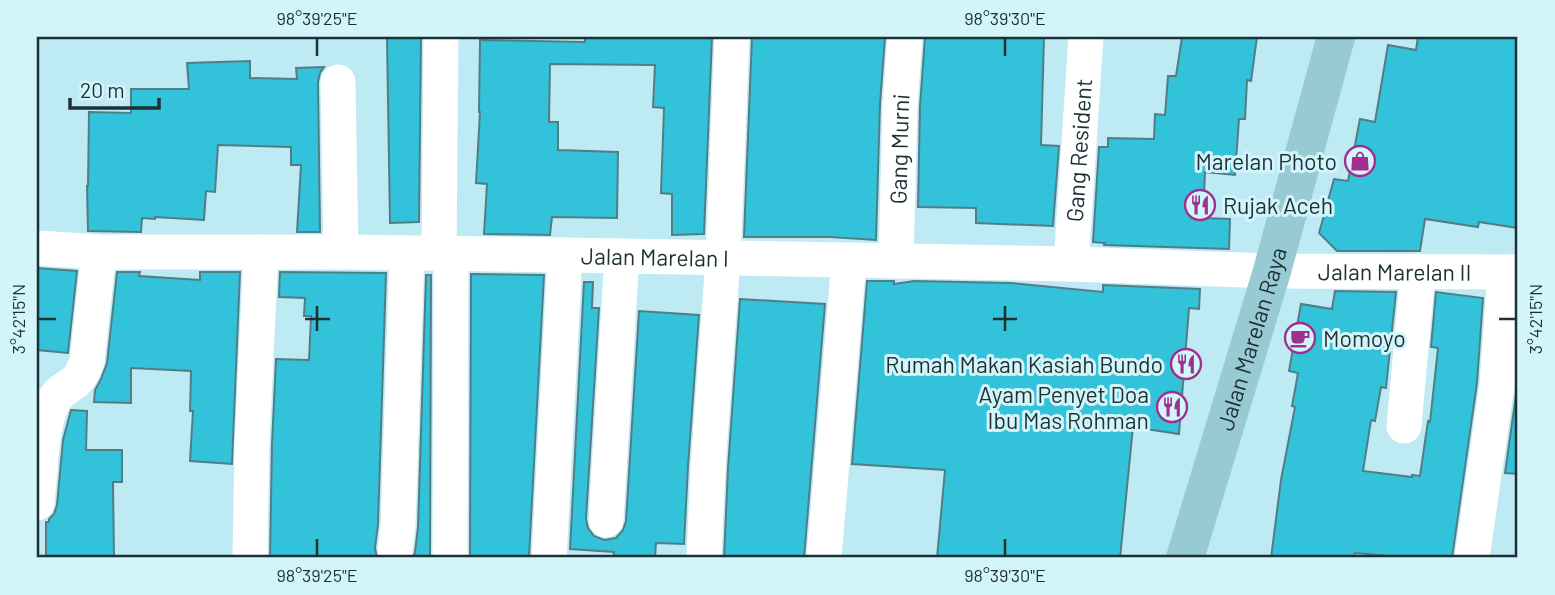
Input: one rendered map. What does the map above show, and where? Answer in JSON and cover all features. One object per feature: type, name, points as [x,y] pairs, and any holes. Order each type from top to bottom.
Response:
[{"type":"main road","name":"Jalan Marelan Raya","points":[[1185,558],[1272,271],[1336,37]]},
{"type":"street","points":[[396,550],[432,254],[441,37]]},
{"type":"street","points":[[704,558],[723,258],[732,37]]},
{"type":"street","name":"Gang Murni","points":[[895,261],[905,37]]},
{"type":"street","name":"Gang Resident","points":[[1071,264],[1086,37]]},
{"type":"street","points":[[338,82],[341,252]]},
{"type":"street","name":"Jalan Marelan I","points":[[37,248],[99,252],[341,252],[937,261],[1272,271]]},
{"type":"street","points":[[37,503],[46,415],[59,393],[78,380],[87,361],[99,252]]},
{"type":"street","points":[[250,558],[252,443],[261,252]]},
{"type":"street","points":[[432,254],[450,558]]},
{"type":"street","points":[[549,558],[565,255]]},
{"type":"street","points":[[606,520],[622,256]]},
{"type":"street","points":[[824,558],[849,260]]},
{"type":"street","name":"Jalan Marelan II","points":[[1272,271],[1512,272]]},
{"type":"street","points":[[1404,426],[1418,271]]},
{"type":"street","points":[[1472,558],[1512,272]]},
{"type":"building","points":[[421,37],[419,222],[390,223],[387,38]]},
{"type":"building","points":[[585,37],[712,37],[704,234],[672,235],[672,194],[661,193],[664,108],[653,107],[655,65],[550,64],[549,122],[558,122],[558,150],[618,152],[617,218],[552,217],[550,235],[484,234],[487,184],[476,183],[480,40],[585,42]]},
{"type":"building","points":[[752,37],[885,37],[876,240],[744,237]]},
{"type":"building","points":[[925,37],[1044,37],[1041,145],[1059,146],[1053,226],[976,223],[976,208],[918,207],[920,106]]},
{"type":"building","points":[[1182,37],[1257,37],[1251,81],[1247,80],[1245,119],[1239,119],[1235,175],[1205,172],[1203,218],[1230,219],[1229,249],[1104,245],[1105,243],[1093,242],[1099,147],[1108,147],[1108,138],[1154,139],[1155,114],[1165,115],[1168,76],[1176,76]]},
{"type":"building","points":[[1418,37],[1518,37],[1518,228],[1479,222],[1478,227],[1425,219],[1420,251],[1337,251],[1319,233],[1334,179],[1348,181],[1360,119],[1375,122],[1388,45],[1416,50]]},
{"type":"building","points":[[250,61],[250,78],[297,79],[296,68],[324,67],[318,82],[320,232],[297,232],[301,165],[291,165],[291,147],[218,145],[215,192],[206,191],[204,220],[142,218],[141,232],[88,231],[89,112],[131,113],[131,89],[189,89],[187,63]]},
{"type":"building","points":[[37,268],[77,271],[68,353],[37,350]]},
{"type":"building","points":[[117,272],[140,272],[139,276],[200,280],[200,272],[240,272],[232,464],[190,461],[193,411],[190,411],[191,371],[131,368],[131,403],[94,402],[95,390],[107,363]]},
{"type":"building","points":[[280,272],[386,273],[375,548],[377,558],[270,558],[276,359],[309,360],[311,316],[304,316],[305,298],[279,297]]},
{"type":"building","points":[[471,274],[544,275],[529,557],[470,556]]},
{"type":"building","points":[[426,275],[431,275],[430,558],[413,558],[418,527]]},
{"type":"building","points":[[867,281],[894,281],[894,284],[914,281],[1011,283],[1103,292],[1103,285],[1200,289],[1199,309],[1189,308],[1179,434],[1133,427],[1120,558],[937,558],[945,470],[852,464]]},
{"type":"building","points":[[584,282],[593,282],[592,308],[599,308],[586,519],[594,536],[604,540],[616,538],[626,521],[639,311],[699,315],[684,544],[656,543],[655,558],[613,558],[614,552],[570,549]]},
{"type":"building","points":[[1335,291],[1396,292],[1386,388],[1381,387],[1375,421],[1371,420],[1363,471],[1412,477],[1420,476],[1428,421],[1430,422],[1438,348],[1431,347],[1436,292],[1483,298],[1477,383],[1452,558],[1355,553],[1353,558],[1271,558],[1281,480],[1295,407],[1292,406],[1298,373],[1289,371],[1301,304],[1332,309]]},
{"type":"building","points":[[740,299],[825,304],[804,558],[724,558]]},
{"type":"building","points":[[1518,370],[1518,474],[1505,473]]},
{"type":"building","points":[[71,410],[87,411],[86,450],[122,450],[122,482],[113,482],[114,557],[46,558],[46,522],[49,522],[57,505],[63,440]]},
{"type":"place","name":"Marelan Photo","points":[[1360,161]]},
{"type":"place","name":"Rujak Aceh","points":[[1200,205]]},
{"type":"place","name":"Momoyo","points":[[1300,338]]},
{"type":"place","name":"Rumah Makan Kasiah Bundo","points":[[1186,364]]},
{"type":"place","name":"Ayam Penyet Doa Ibu Mas Rohman","points":[[1172,407]]}]
